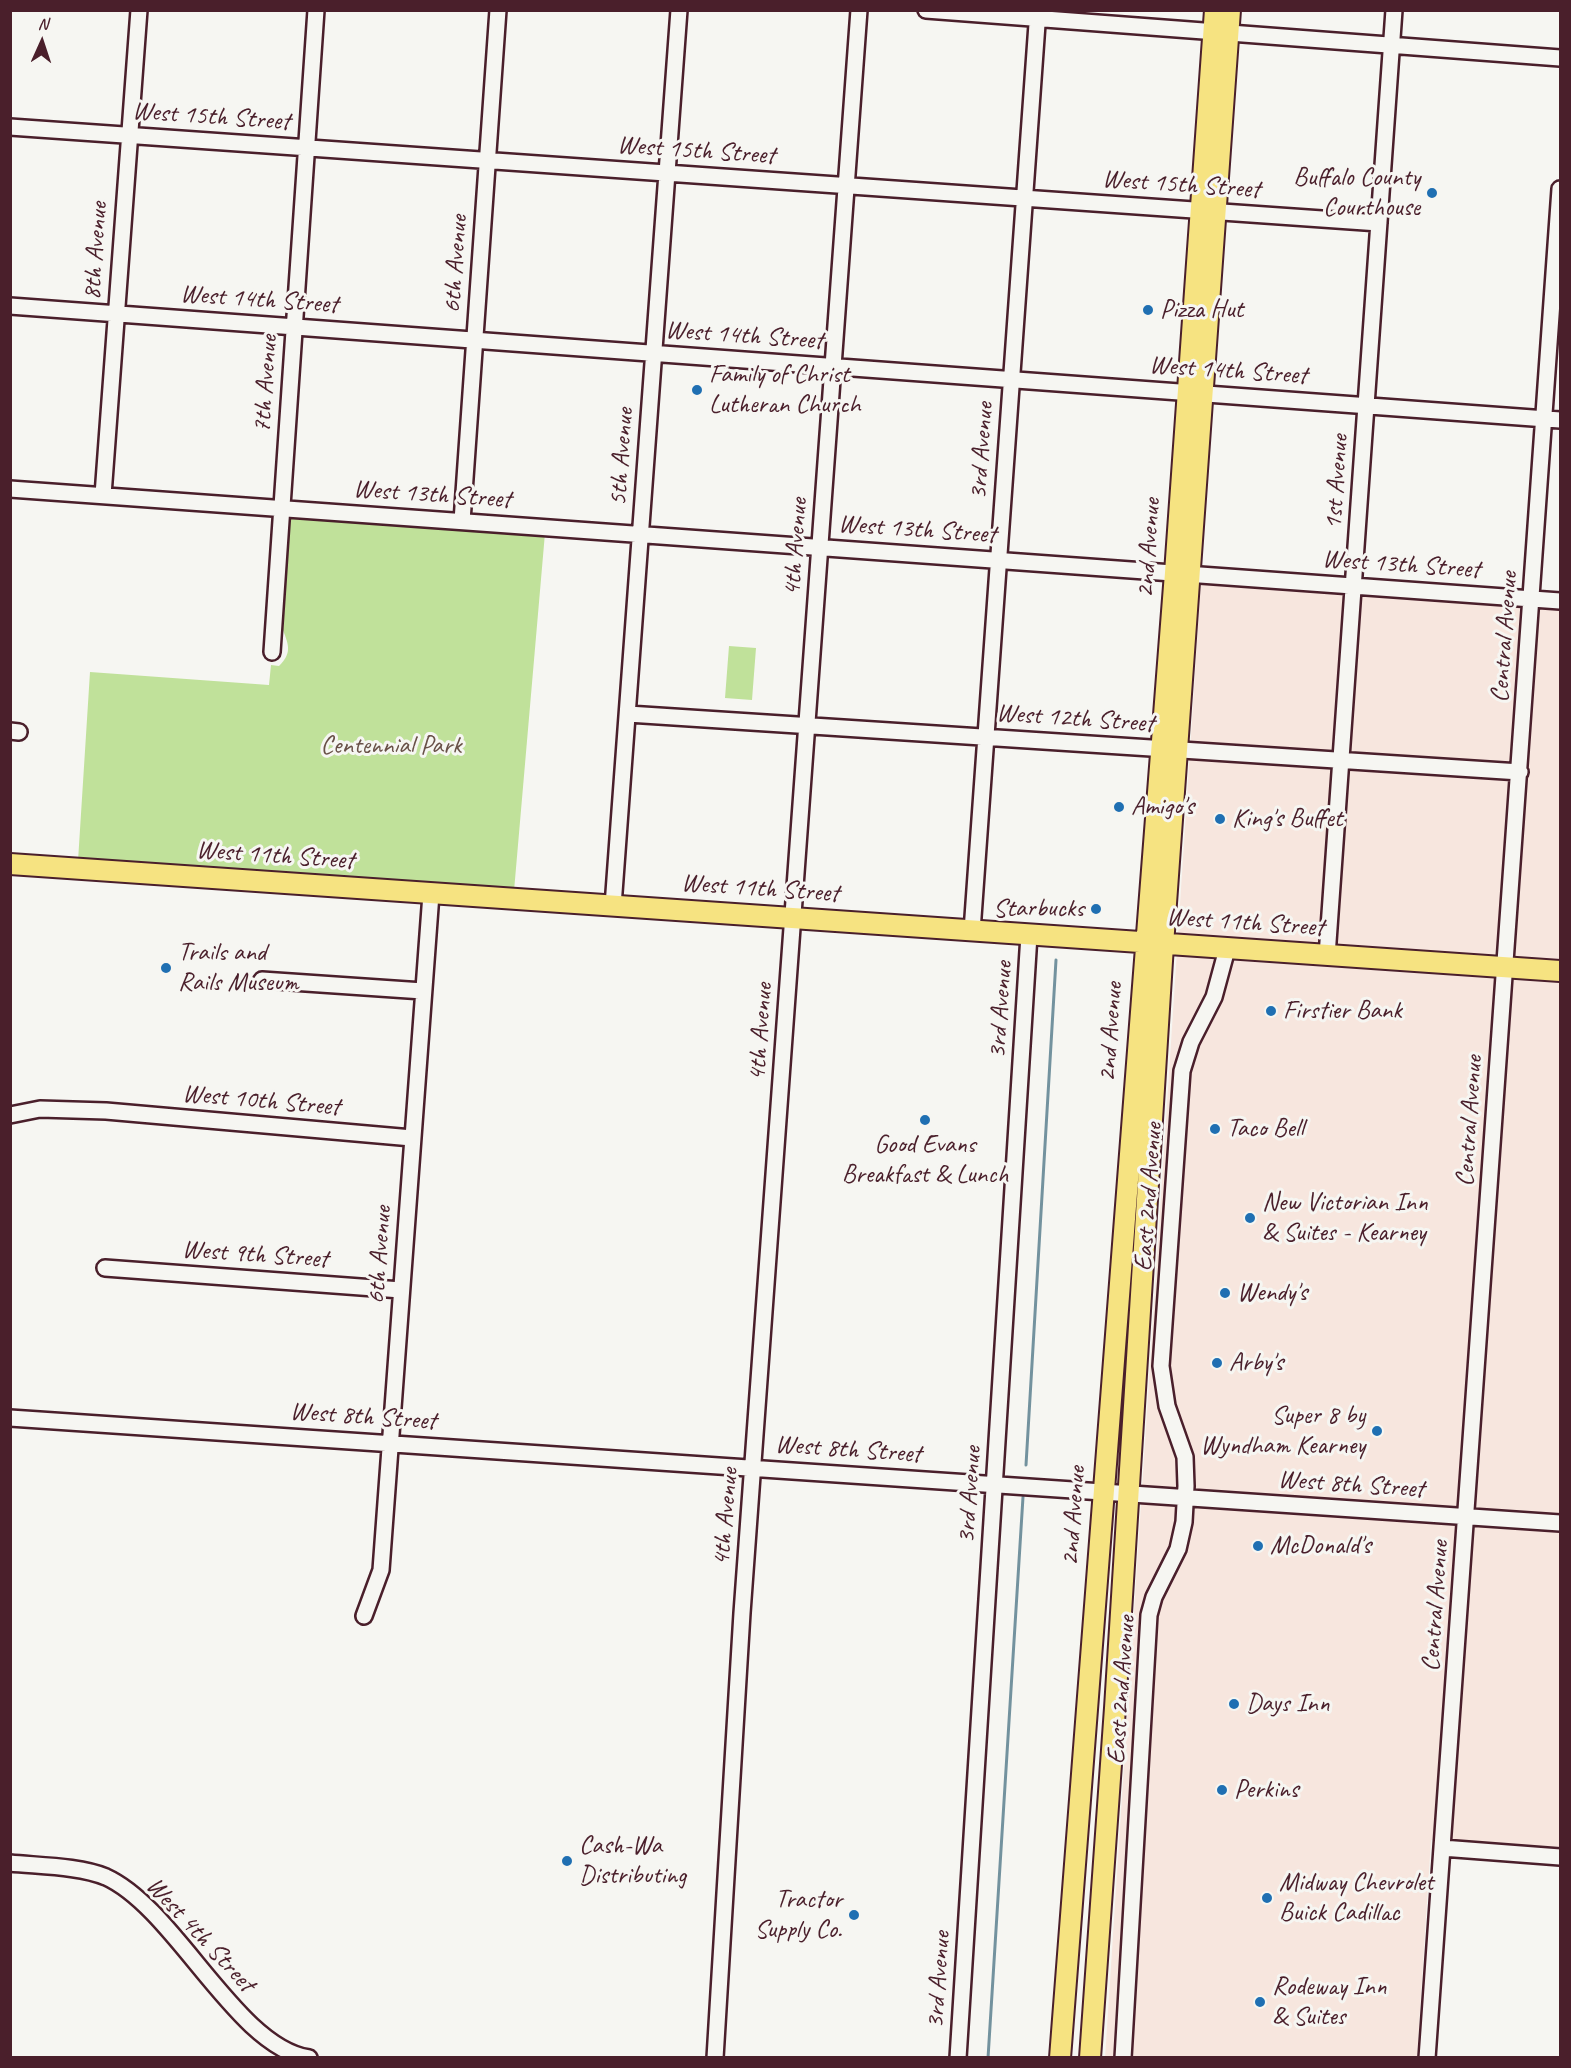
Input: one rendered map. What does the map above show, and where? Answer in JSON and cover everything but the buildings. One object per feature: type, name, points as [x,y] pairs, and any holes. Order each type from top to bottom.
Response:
[{"type":"main road","name":"2nd Avenue","points":[[1215,10],[1221,32]]},
{"type":"main road","name":"2nd Avenue","points":[[1060,2058],[1103,1492],[1154,944],[1221,32],[1230,10]]},
{"type":"main road","name":"West 11th Street","points":[[10,864],[1560,971]]},
{"type":"main road","name":"2nd Avenue","points":[[1090,2058],[1115,1708],[1154,944]]},
{"type":"street","name":"8th Avenue","points":[[103,495],[139,10]]},
{"type":"street","name":"7th Avenue","points":[[272,652],[294,327],[309,148],[316,10]]},
{"type":"street","name":"6th Avenue","points":[[462,521],[498,10]]},
{"type":"street","name":"5th Avenue","points":[[613,906],[679,10]]},
{"type":"street","name":"4th Avenue","points":[[715,2058],[754,1468],[859,10]]},
{"type":"street","points":[[926,10],[1038,15],[1221,32],[1560,58]]},
{"type":"street","name":"1st Avenue","points":[[1328,956],[1394,10]]},
{"type":"street","name":"3rd Avenue","points":[[972,931],[1038,15]]},
{"type":"street","name":"West 15th Street","points":[[10,127],[1379,223]]},
{"type":"street","name":"Central Avenue","points":[[1427,2058],[1532,599],[1553,419],[1560,189]]},
{"type":"street","name":"West 14th Street","points":[[10,306],[1553,419]]},
{"type":"street","name":"West 13th Street","points":[[10,489],[1560,601]]},
{"type":"street","name":"West 12th Street","points":[[627,714],[1520,772]]},
{"type":"street","name":"6th Avenue","points":[[364,1616],[381,1570],[431,894]]},
{"type":"street","name":"3rd Avenue","points":[[958,2058],[1029,935]]},
{"type":"street","name":"East 2nd Avenue","points":[[1123,2058],[1149,1615],[1154,1597],[1178,1549],[1184,1522],[1186,1497],[1185,1457],[1161,1384],[1180,1092],[1182,1071],[1191,1042],[1214,997],[1227,949]]},
{"type":"street","points":[[262,980],[423,992]]},
{"type":"street","name":"West 10th Street","points":[[10,1115],[40,1108],[106,1111],[412,1138]]},
{"type":"street","name":"West 9th Street","points":[[105,1268],[401,1290]]},
{"type":"street","name":"West 8th Street","points":[[10,1418],[1560,1523]]},
{"type":"street","points":[[1442,1848],[1560,1857]]},
{"type":"street","name":"West 4th Street","points":[[10,1863],[68,1869],[105,1877],[136,1897],[266,2039],[309,2058]]},
{"type":"shaded area","points":[[1201,581],[1560,607],[1560,1848],[1431,1840],[1417,2057],[1105,2058]]},
{"type":"green space","name":"Centennial Park","points":[[290,516],[545,533],[514,891],[78,861],[90,672],[269,685],[271,665],[279,666],[288,653],[283,630]]},
{"type":"green space","points":[[729,646],[756,648],[752,700],[725,698]]},
{"type":"waterway","points":[[1026,1465],[1056,960]]},
{"type":"waterway","points":[[988,2058],[1023,1497]]},
{"type":"place","name":"Buffalo County Courthouse","points":[[1432,193]]},
{"type":"place","name":"Pizza Hut","points":[[1148,310]]},
{"type":"place","name":"Family of Christ Lutheran Church","points":[[697,390]]},
{"type":"place","name":"Amigo's","points":[[1119,807]]},
{"type":"place","name":"King's Buffet","points":[[1220,819]]},
{"type":"place","name":"Starbucks","points":[[1096,909]]},
{"type":"place","name":"Trails and Rails Museum","points":[[166,968]]},
{"type":"place","name":"Firstier Bank","points":[[1271,1011]]},
{"type":"place","name":"Good Evans Breakfast & Lunch","points":[[925,1120]]},
{"type":"place","name":"Taco Bell","points":[[1215,1129]]},
{"type":"place","name":"New Victorian Inn & Suites - Kearney","points":[[1250,1218]]},
{"type":"place","name":"Wendy's","points":[[1225,1293]]},
{"type":"place","name":"Arby's","points":[[1217,1363]]},
{"type":"place","name":"Super 8 by Wyndham Kearney","points":[[1377,1431]]},
{"type":"place","name":"McDonald's","points":[[1258,1546]]},
{"type":"place","name":"Days Inn","points":[[1234,1704]]},
{"type":"place","name":"Perkins","points":[[1222,1790]]},
{"type":"place","name":"Cash-Wa Distributing","points":[[567,1861]]},
{"type":"place","name":"Midway Chevrolet Buick Cadillac","points":[[1267,1898]]},
{"type":"place","name":"Tractor Supply Co.","points":[[854,1915]]},
{"type":"place","name":"Rodeway Inn & Suites","points":[[1260,2002]]}]
